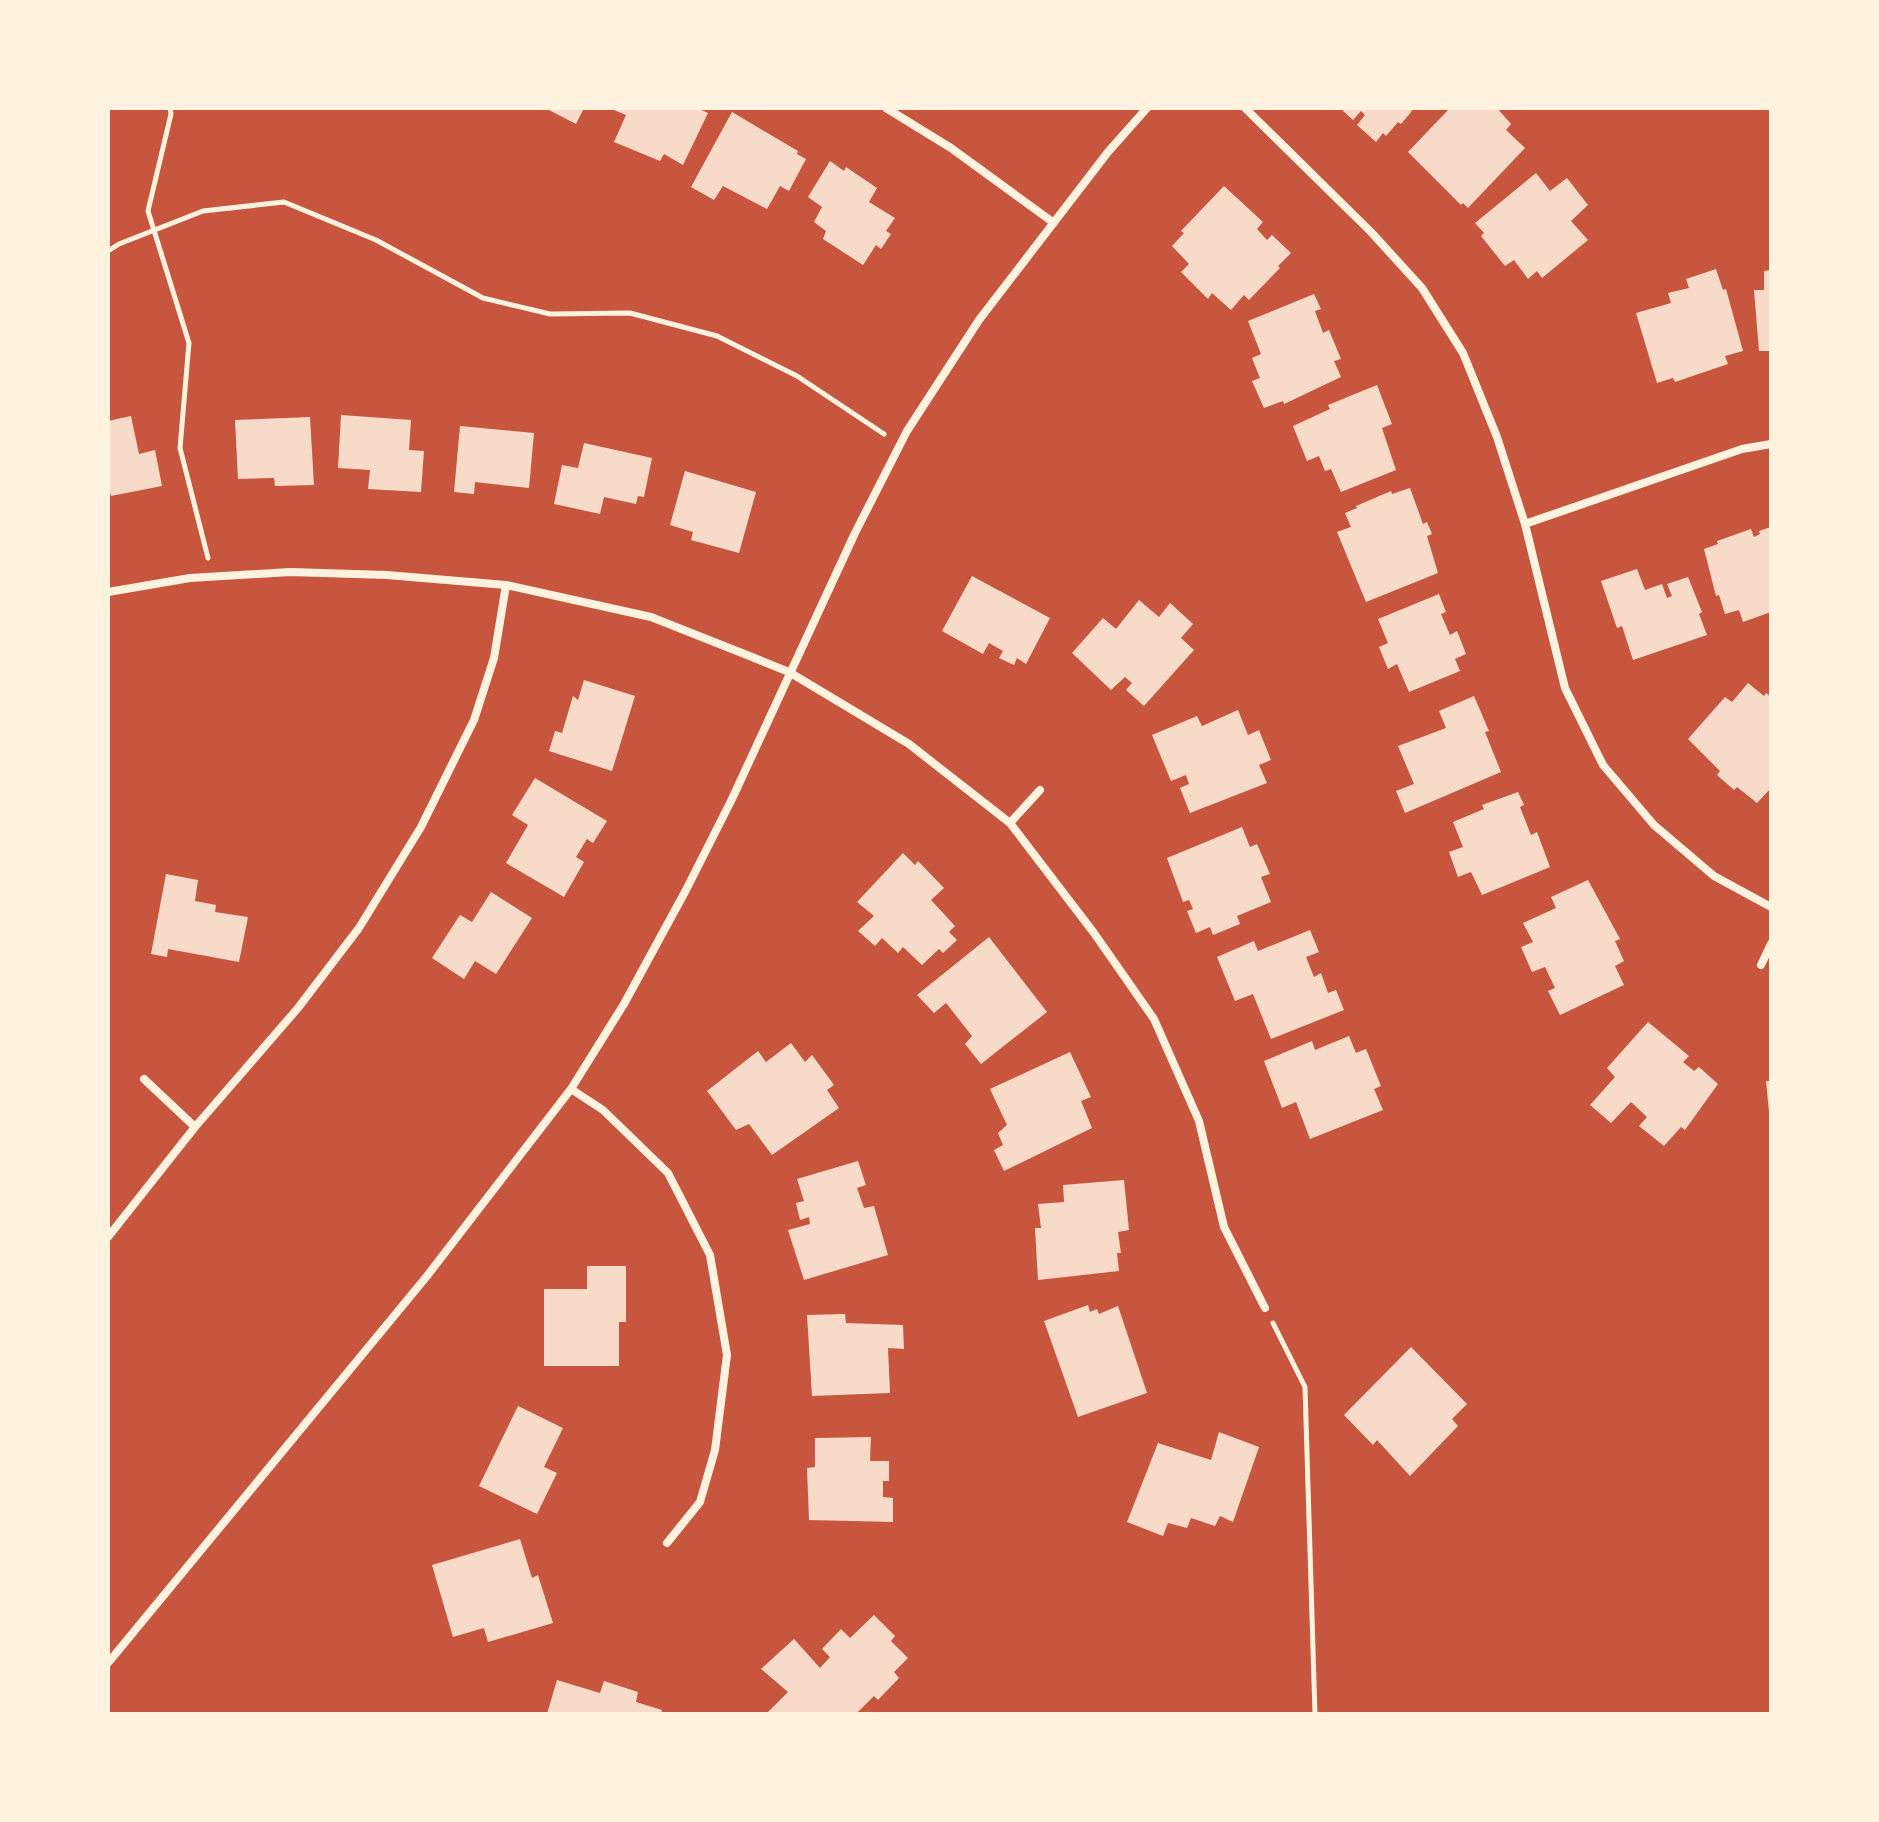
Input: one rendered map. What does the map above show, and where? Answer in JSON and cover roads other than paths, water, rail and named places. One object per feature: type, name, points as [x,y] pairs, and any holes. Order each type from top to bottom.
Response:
[{"type":"street","points":[[886,108],[951,148],[1054,223]]},
{"type":"street","points":[[108,1663],[427,1276],[571,1089],[624,1004],[686,890],[900,445],[979,320],[1108,152],[1147,108]]},
{"type":"street","points":[[1245,108],[1371,232],[1422,288],[1463,353],[1497,437],[1525,524],[1565,688],[1603,765],[1654,825],[1714,876],[1771,907]]},
{"type":"street","points":[[1525,524],[1742,449],[1771,444]]},
{"type":"street","points":[[108,592],[190,578],[290,572],[387,575],[506,585],[651,617],[789,672],[909,744],[1010,823],[1094,933],[1154,1019],[1199,1121],[1224,1227],[1265,1308]]},
{"type":"street","points":[[108,1237],[195,1127],[298,1008],[359,928],[421,827],[474,720],[494,658],[506,585]]},
{"type":"street","points":[[1010,823],[1040,790]]},
{"type":"street","points":[[1761,965],[1771,944]]},
{"type":"street","points":[[144,1079],[195,1127]]},
{"type":"street","points":[[571,1089],[603,1110],[668,1173],[710,1255],[727,1355],[715,1450],[700,1502],[667,1543]]}]
